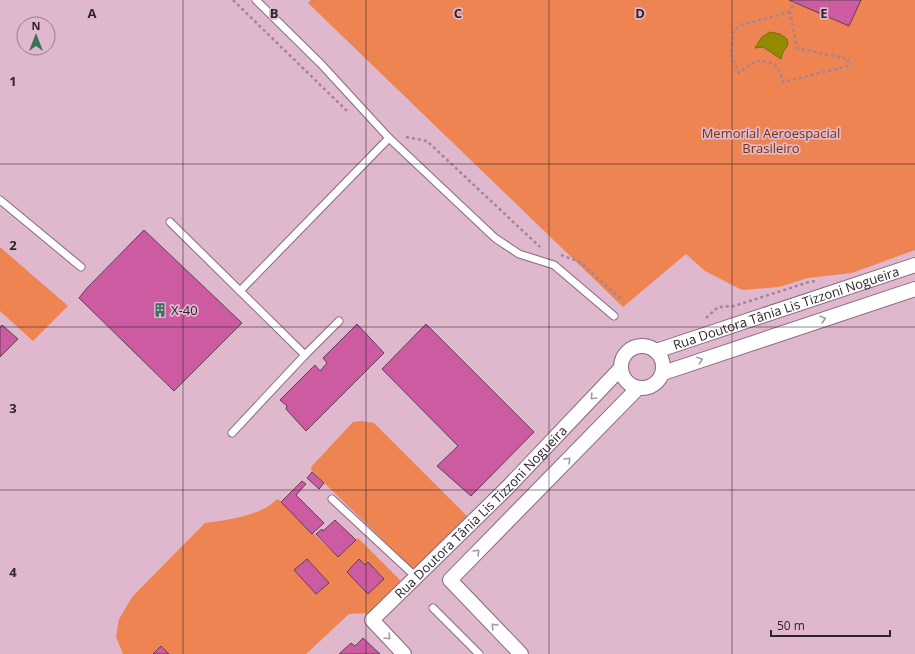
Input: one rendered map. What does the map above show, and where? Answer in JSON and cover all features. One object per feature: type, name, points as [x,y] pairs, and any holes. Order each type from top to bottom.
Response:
[{"type":"street","name":"Rua Doutora Tânia Lis Tizzoni Nogueira","points":[[656,351],[915,265]]},
{"type":"street","name":"Rua Doutora Tânia Lis Tizzoni Nogueira","points":[[663,373],[915,289]]},
{"type":"street","name":"Rua Doutora Tânia Lis Tizzoni Nogueira","points":[[404,654],[372,620],[508,487],[620,369],[623,357],[632,348],[638,346],[650,347],[656,351],[663,361],[663,373],[660,378],[651,387],[638,388],[450,580],[521,654]]},
{"type":"street","points":[[620,369],[626,382],[638,388]]},
{"type":"lane","points":[[256,0],[321,64],[389,138],[495,238],[519,254],[554,265],[614,316]]},
{"type":"lane","points":[[240,291],[389,138]]},
{"type":"lane","points":[[0,200],[81,267]]},
{"type":"lane","points":[[170,222],[305,355]]},
{"type":"lane","points":[[232,433],[339,321]]},
{"type":"lane","points":[[332,499],[416,577]]},
{"type":"lane","points":[[432,608],[477,653]]},
{"type":"path","points":[[790,12],[741,25],[733,32],[731,55],[739,73],[755,61],[770,61],[776,67],[783,82],[848,66],[848,59],[797,48],[790,12],[794,2]]},
{"type":"green space","name":"Memorial Aeroespacial Brasileiro","points":[[311,0],[915,0],[915,250],[852,273],[808,278],[779,287],[742,290],[705,271],[686,254],[623,307],[308,3]]},
{"type":"green space","points":[[0,247],[68,306],[33,341],[0,311]]},
{"type":"green space","points":[[362,421],[374,423],[467,516],[414,570],[311,470],[312,466],[353,422]]},
{"type":"green space","points":[[278,499],[338,557],[358,538],[400,580],[399,586],[371,613],[349,614],[306,654],[123,654],[116,637],[119,619],[132,597],[205,523],[254,513]]},
{"type":"shaded area","points":[[770,32],[780,34],[787,39],[788,45],[783,52],[781,59],[763,47],[755,48],[762,37]]},
{"type":"building","points":[[789,0],[861,0],[849,26]]},
{"type":"building","name":"X-40","points":[[144,230],[242,323],[174,391],[79,298]]},
{"type":"building","points":[[357,324],[384,353],[306,431],[286,409],[287,406],[280,400],[315,365],[320,371],[327,363],[323,358]]},
{"type":"building","points":[[426,324],[534,432],[471,496],[437,466],[458,446],[382,369]]},
{"type":"building","points":[[2,325],[18,339],[0,357],[0,327]]},
{"type":"building","points":[[312,472],[324,483],[319,489],[307,478]]},
{"type":"building","points":[[302,481],[306,484],[296,495],[324,523],[312,534],[281,502]]},
{"type":"building","points":[[335,520],[356,540],[338,557],[316,534],[322,529],[323,531]]},
{"type":"building","points":[[307,559],[329,583],[316,594],[294,570]]},
{"type":"building","points":[[359,559],[365,565],[368,562],[384,579],[368,594],[347,572]]},
{"type":"building","points":[[363,638],[380,654],[339,654],[351,643],[355,646]]},
{"type":"building","points":[[161,646],[169,654],[153,654]]},
{"type":"place","name":"X-40","points":[[160,310]]}]
